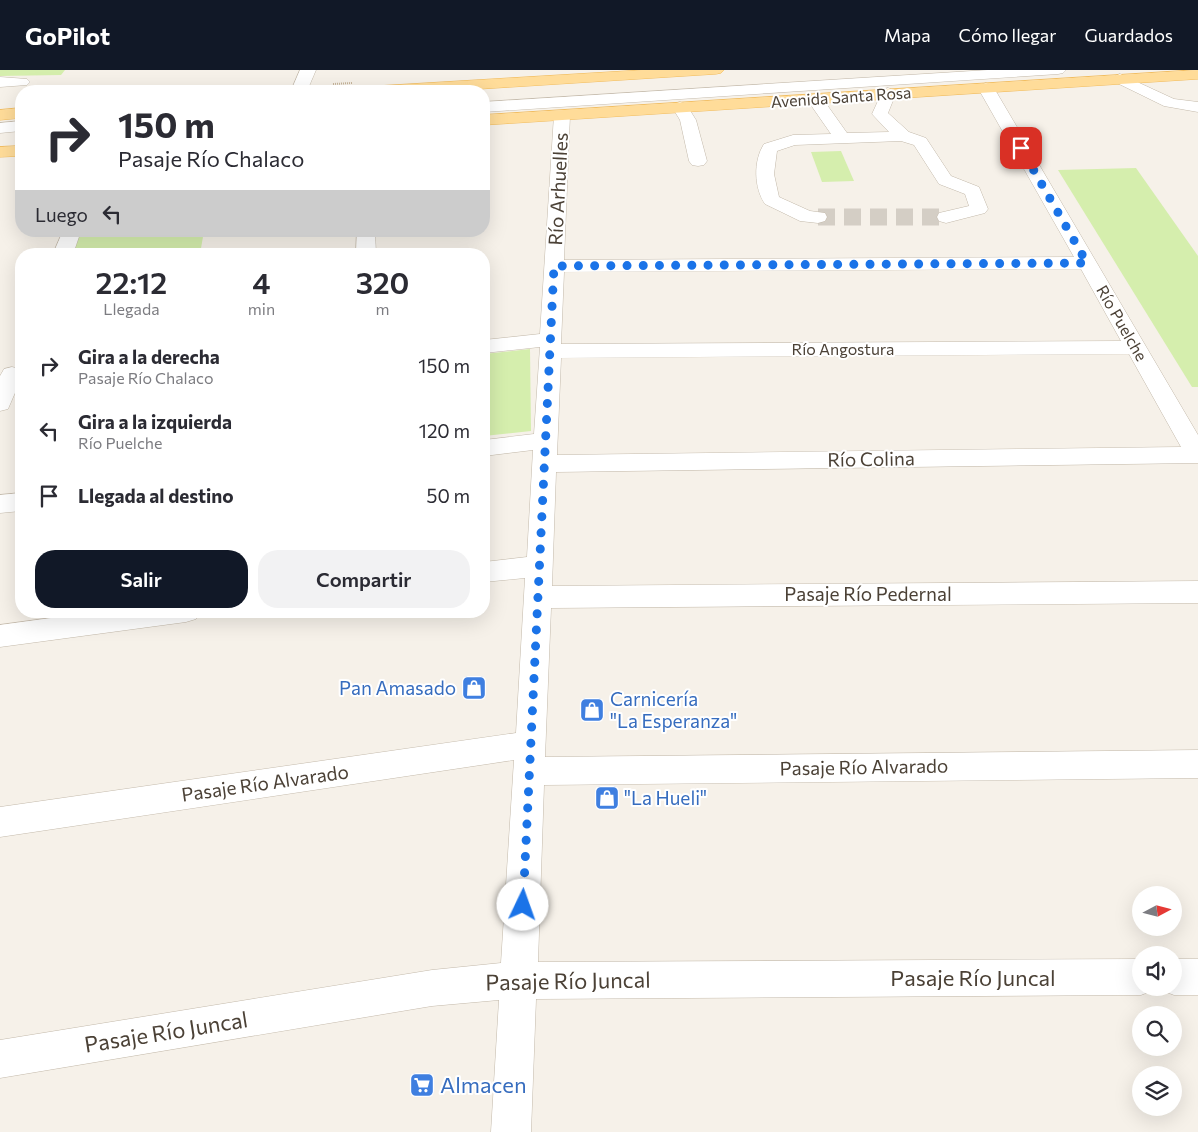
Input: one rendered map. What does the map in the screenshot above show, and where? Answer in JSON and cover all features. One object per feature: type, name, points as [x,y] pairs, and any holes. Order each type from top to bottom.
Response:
[{"type":"main road","points":[[475,85],[716,70]]},
{"type":"main road","points":[[1062,70],[1075,82]]},
{"type":"main road","name":"Avenida Santa Rosa","points":[[490,120],[1075,82],[1109,76],[1198,74]]},
{"type":"main road","points":[[0,115],[15,114]]},
{"type":"main road","points":[[0,152],[15,151]]},
{"type":"street","points":[[302,85],[308,70]]},
{"type":"street","points":[[490,97],[948,70]]},
{"type":"street","points":[[490,108],[1058,70]]},
{"type":"street","points":[[1109,76],[1170,103],[1198,107]]},
{"type":"street","points":[[0,82],[22,82]]},
{"type":"street","name":"Río Puelche","points":[[986,88],[1198,455]]},
{"type":"street","points":[[888,94],[880,114],[903,136]]},
{"type":"street","points":[[814,98],[842,138]]},
{"type":"street","points":[[680,107],[688,120],[698,161]]},
{"type":"street","name":"Río Arhuelles","points":[[511,1132],[562,115]]},
{"type":"street","points":[[0,128],[15,127]]},
{"type":"street","points":[[818,217],[807,217],[771,200],[764,181],[765,159],[770,148],[793,140],[842,138],[903,136],[920,142],[944,180],[973,191],[979,209],[946,217]]},
{"type":"street","points":[[0,138],[15,137]]},
{"type":"street","points":[[554,266],[1087,263]]},
{"type":"street","name":"Río Angostura","points":[[490,346],[1136,348]]},
{"type":"street","name":"Río Colina","points":[[490,448],[545,452],[1198,455]]},
{"type":"street","points":[[0,504],[15,503]]},
{"type":"street","points":[[490,571],[540,566]]},
{"type":"street","name":"Pasaje Río Pedernal","points":[[538,597],[1198,592]]},
{"type":"street","points":[[0,636],[134,618]]},
{"type":"street","name":"Pasaje Río Alvarado","points":[[0,822],[530,758],[1198,764]]},
{"type":"street","points":[[1182,977],[1198,977]]},
{"type":"street","name":"Pasaje Río Juncal","points":[[0,1060],[432,988],[483,983],[580,979],[1132,978]]},
{"type":"green space","points":[[0,70],[65,70],[61,75],[0,76]]},
{"type":"green space","points":[[841,151],[854,181],[822,182],[811,152]]},
{"type":"green space","points":[[1136,168],[1198,256],[1198,387],[1192,387],[1058,170]]},
{"type":"green space","points":[[74,237],[203,237],[201,248],[71,248]]},
{"type":"green space","points":[[530,349],[531,431],[490,435],[490,353]]},
{"type":"tunnel","points":[[818,217],[946,217]]},
{"type":"place","name":"Pan Amasado","points":[[474,688]]},
{"type":"place","name":"Carnicería \"La Esperanza\"","points":[[592,710]]},
{"type":"place","name":"\"La Hueli\"","points":[[607,798]]},
{"type":"place","name":"Almacen","points":[[422,1085]]},
{"type":"route","points":[[523,905],[554,266],[1087,263],[1021,148]]}]
